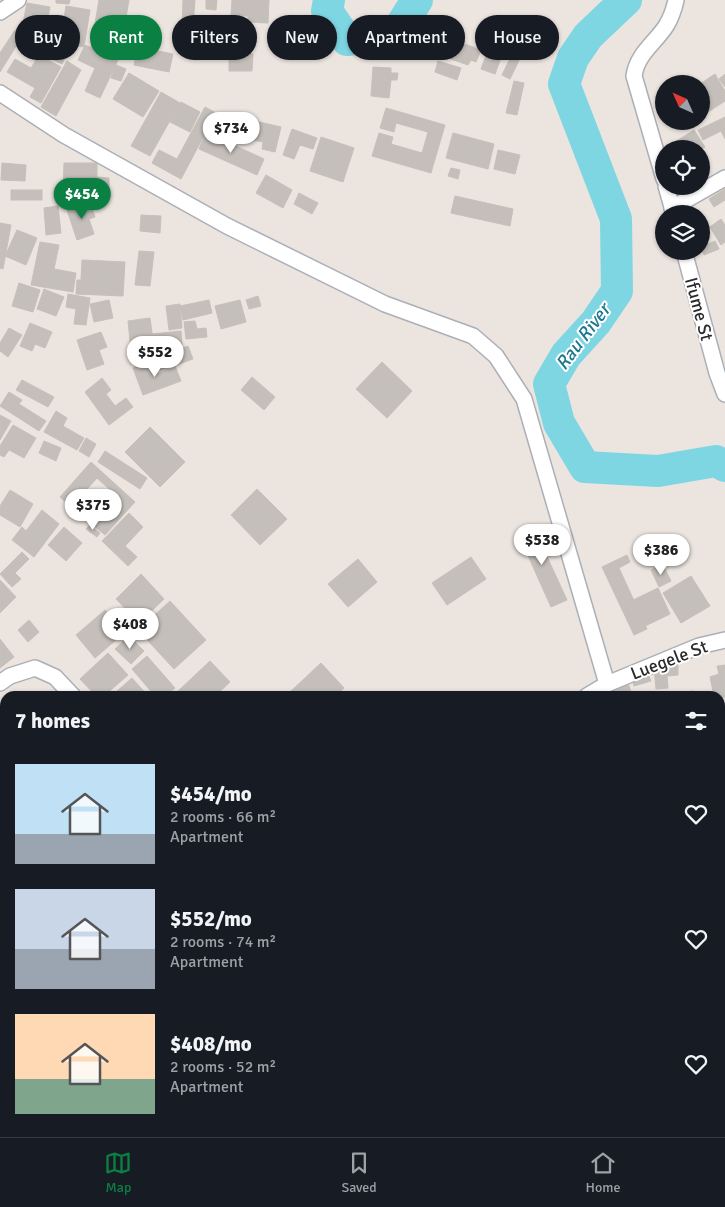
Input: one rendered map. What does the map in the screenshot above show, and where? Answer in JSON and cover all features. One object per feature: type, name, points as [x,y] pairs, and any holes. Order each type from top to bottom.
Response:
[{"type":"street","points":[[0,12],[18,0]]},
{"type":"street","points":[[655,148],[634,76],[636,66],[642,54],[667,25],[676,0]]},
{"type":"street","points":[[0,93],[64,136],[227,226],[385,304],[473,336],[496,356],[524,399],[607,684]]},
{"type":"street","points":[[682,205],[725,178]]},
{"type":"street","name":"Ifume St","points":[[686,260],[717,374],[725,394]]},
{"type":"street","name":"Luegele St","points":[[595,691],[607,684],[700,646],[725,640]]},
{"type":"street","points":[[0,683],[10,676],[36,668],[55,677],[68,691]]},
{"type":"building","points":[[56,0],[70,0],[69,4],[56,3]]},
{"type":"building","points":[[99,0],[129,0],[126,15],[96,15]]},
{"type":"building","points":[[183,0],[195,0],[194,15],[182,15]]},
{"type":"building","points":[[206,0],[217,0],[216,10],[206,9]]},
{"type":"building","points":[[232,0],[269,0],[267,23],[257,22],[257,15],[231,15]]},
{"type":"building","points":[[27,3],[50,7],[49,15],[25,15]]},
{"type":"building","points":[[66,6],[90,10],[84,47],[80,46],[80,15],[64,15]]},
{"type":"building","points":[[15,30],[15,48],[0,72],[0,53]]},
{"type":"building","points":[[465,44],[475,48],[475,60],[477,60],[476,62],[471,60],[468,65],[454,60],[465,60]]},
{"type":"building","points":[[85,45],[90,47],[90,60],[118,60],[100,98],[85,91],[95,68],[78,60],[80,60]]},
{"type":"building","points":[[162,52],[172,54],[169,72],[134,65],[135,60],[162,60]]},
{"type":"building","points":[[15,59],[31,68],[36,60],[48,60],[61,67],[41,103],[30,97],[35,88],[7,72]]},
{"type":"building","points":[[54,60],[64,60],[62,64]]},
{"type":"building","points":[[229,60],[253,60],[252,71],[229,71]]},
{"type":"building","points":[[484,60],[500,60],[495,74],[481,69]]},
{"type":"building","points":[[509,60],[519,60],[510,79],[502,75]]},
{"type":"building","points":[[67,61],[81,70],[56,116],[41,107]]},
{"type":"building","points":[[438,61],[461,68],[457,80],[435,72]]},
{"type":"building","points":[[116,65],[126,69],[121,81],[111,78]]},
{"type":"building","points":[[373,67],[391,68],[391,73],[398,73],[397,80],[391,80],[389,98],[371,96]]},
{"type":"building","points":[[129,73],[159,91],[143,117],[113,99]]},
{"type":"building","points":[[715,74],[725,91],[725,101],[710,111],[710,77]]},
{"type":"building","points":[[725,74],[725,87],[719,79]]},
{"type":"building","points":[[514,81],[524,83],[517,115],[506,113]]},
{"type":"building","points":[[161,92],[180,103],[150,156],[131,146]]},
{"type":"building","points":[[181,102],[200,112],[190,132],[170,122]]},
{"type":"building","points":[[205,107],[216,113],[181,179],[152,163],[159,150],[177,159]]},
{"type":"building","points":[[386,108],[445,125],[431,173],[372,156],[379,133],[393,137],[391,144],[422,153],[428,132],[396,123],[394,132],[380,128]]},
{"type":"building","points":[[230,115],[281,127],[275,152],[262,149],[263,142],[252,140],[253,136],[226,129]]},
{"type":"building","points":[[725,117],[725,139],[721,131],[703,140],[698,130],[710,130],[710,124]]},
{"type":"building","points":[[292,129],[317,138],[313,149],[300,145],[294,159],[283,155]]},
{"type":"building","points":[[694,130],[700,140],[678,140]]},
{"type":"building","points":[[206,132],[264,159],[257,175],[199,149]]},
{"type":"building","points":[[453,133],[494,144],[488,169],[446,158]]},
{"type":"building","points":[[321,137],[354,148],[343,182],[310,171]]},
{"type":"building","points":[[498,150],[520,155],[515,174],[494,169]]},
{"type":"building","points":[[2,163],[26,165],[25,181],[1,180]]},
{"type":"building","points":[[64,163],[97,163],[97,177],[109,178],[109,192],[63,192]]},
{"type":"building","points":[[451,168],[460,170],[458,179],[448,176]]},
{"type":"building","points":[[266,175],[292,190],[283,208],[256,193]]},
{"type":"building","points":[[725,189],[725,200],[714,207],[709,199]]},
{"type":"building","points":[[11,190],[42,190],[42,200],[11,200]]},
{"type":"building","points":[[299,193],[318,203],[312,214],[294,204]]},
{"type":"building","points":[[455,196],[513,209],[510,226],[451,213]]},
{"type":"building","points":[[90,202],[95,217],[89,219],[94,234],[77,240],[67,210]]},
{"type":"building","points":[[58,206],[61,233],[46,235],[44,208]]},
{"type":"building","points":[[141,215],[161,216],[160,233],[140,231]]},
{"type":"building","points":[[721,219],[725,225],[725,242],[721,245],[710,227]]},
{"type":"building","points":[[0,223],[11,225],[3,269],[0,268]]},
{"type":"building","points":[[17,230],[37,238],[26,265],[5,256]]},
{"type":"building","points":[[715,241],[719,249],[710,253],[710,243]]},
{"type":"building","points":[[40,242],[59,245],[54,269],[76,273],[73,292],[31,285]]},
{"type":"building","points":[[139,251],[154,252],[150,286],[135,285]]},
{"type":"building","points":[[82,260],[125,262],[123,296],[76,294],[77,280],[81,280]]},
{"type":"building","points":[[19,283],[40,290],[33,312],[12,306]]},
{"type":"building","points":[[44,289],[64,297],[56,316],[37,309]]},
{"type":"building","points":[[68,294],[90,298],[86,325],[74,324],[76,309],[66,307]]},
{"type":"building","points":[[258,296],[261,306],[249,309],[246,300]]},
{"type":"building","points":[[109,300],[113,318],[94,322],[90,304]]},
{"type":"building","points":[[209,300],[212,313],[183,320],[180,306]]},
{"type":"building","points":[[240,300],[246,322],[221,329],[215,306]]},
{"type":"building","points":[[180,304],[182,328],[169,330],[166,306]]},
{"type":"building","points":[[150,318],[153,340],[144,341],[145,349],[131,351],[128,321]]},
{"type":"building","points":[[195,321],[197,329],[206,328],[207,337],[186,339],[184,322]]},
{"type":"building","points":[[30,323],[52,332],[45,348],[35,344],[32,351],[20,346]]},
{"type":"building","points":[[9,328],[22,335],[8,357],[0,351],[0,343]]},
{"type":"building","points":[[181,331],[182,345],[148,348],[148,343],[153,343],[152,334]]},
{"type":"building","points":[[101,332],[107,347],[99,350],[104,364],[87,370],[77,340]]},
{"type":"building","points":[[188,346],[193,359],[159,371],[155,359]]},
{"type":"building","points":[[151,361],[156,374],[175,366],[181,381],[143,395],[133,368]]},
{"type":"building","points":[[382,362],[412,391],[387,418],[356,389]]},
{"type":"building","points":[[252,377],[275,397],[264,410],[241,390]]},
{"type":"building","points":[[102,378],[111,390],[106,394],[115,406],[126,398],[133,407],[109,425],[85,392]]},
{"type":"building","points":[[22,380],[54,397],[48,407],[16,390]]},
{"type":"building","points":[[9,392],[22,400],[19,404],[46,421],[39,431],[0,406]]},
{"type":"building","points":[[56,411],[67,418],[63,426],[84,438],[77,450],[44,432]]},
{"type":"building","points":[[0,415],[11,421],[0,440]]},
{"type":"building","points":[[13,425],[36,438],[24,458],[9,450],[4,457],[0,455],[0,446]]},
{"type":"building","points":[[150,427],[185,462],[160,487],[125,452]]},
{"type":"building","points":[[86,438],[96,444],[89,457],[79,451]]},
{"type":"building","points":[[44,441],[61,448],[56,461],[39,453]]},
{"type":"building","points":[[105,451],[147,478],[140,489],[98,462]]},
{"type":"building","points":[[91,462],[135,502],[105,535],[93,525],[118,497],[97,478],[71,507],[60,497]]},
{"type":"building","points":[[257,489],[287,519],[260,545],[231,515]]},
{"type":"building","points":[[10,490],[33,504],[20,527],[0,515],[0,506]]},
{"type":"building","points":[[42,510],[59,524],[34,557],[12,540],[22,527],[26,531]]},
{"type":"building","points":[[129,513],[143,527],[125,546],[137,557],[128,566],[102,541]]},
{"type":"building","points":[[532,524],[567,600],[551,607],[517,531]]},
{"type":"building","points":[[90,525],[100,533],[97,537],[86,529]]},
{"type":"building","points":[[64,527],[82,543],[66,561],[48,545]]},
{"type":"building","points":[[22,552],[29,559],[15,573],[21,579],[12,587],[0,574]]},
{"type":"building","points":[[627,555],[630,562],[619,568],[647,629],[634,635],[602,567]]},
{"type":"building","points":[[471,557],[486,579],[447,605],[432,583]]},
{"type":"building","points":[[358,559],[377,582],[348,607],[328,584]]},
{"type":"building","points":[[663,565],[671,581],[659,587],[651,570]]},
{"type":"building","points":[[141,574],[164,599],[139,623],[116,599]]},
{"type":"building","points":[[691,576],[710,606],[681,623],[663,593]]},
{"type":"building","points":[[0,580],[16,597],[0,613]]},
{"type":"building","points":[[658,588],[670,614],[639,629],[627,603]]},
{"type":"building","points":[[170,601],[206,640],[174,669],[138,630]]},
{"type":"building","points":[[105,610],[124,633],[95,658],[76,635]]},
{"type":"building","points":[[29,620],[39,632],[28,642],[18,630]]},
{"type":"building","points":[[129,636],[144,651],[131,664],[115,649]]},
{"type":"building","points":[[0,639],[14,657],[0,668]]},
{"type":"building","points":[[108,653],[128,675],[110,691],[91,691],[80,679]]},
{"type":"building","points":[[147,656],[175,688],[171,691],[151,691],[132,669]]},
{"type":"building","points":[[210,661],[230,682],[220,691],[178,691]]},
{"type":"building","points":[[321,663],[344,688],[341,691],[291,691]]},
{"type":"building","points":[[678,665],[678,675],[667,676],[668,688],[656,689],[654,667]]},
{"type":"building","points":[[725,665],[725,691],[713,691],[710,677],[719,674],[717,666]]},
{"type":"building","points":[[647,671],[651,681],[634,686],[631,675]]},
{"type":"building","points":[[132,678],[144,691],[117,691]]},
{"type":"building","points":[[627,679],[631,691],[606,691],[604,685]]},
{"type":"waterway","name":"Rau River","points":[[329,0],[327,11],[347,40],[395,35],[417,0]]},
{"type":"waterway","name":"Rau River","points":[[626,0],[588,36],[573,58],[564,84],[616,219],[617,291],[596,322],[566,355],[549,384],[559,423],[585,467],[658,471],[716,461],[725,466]]}]
